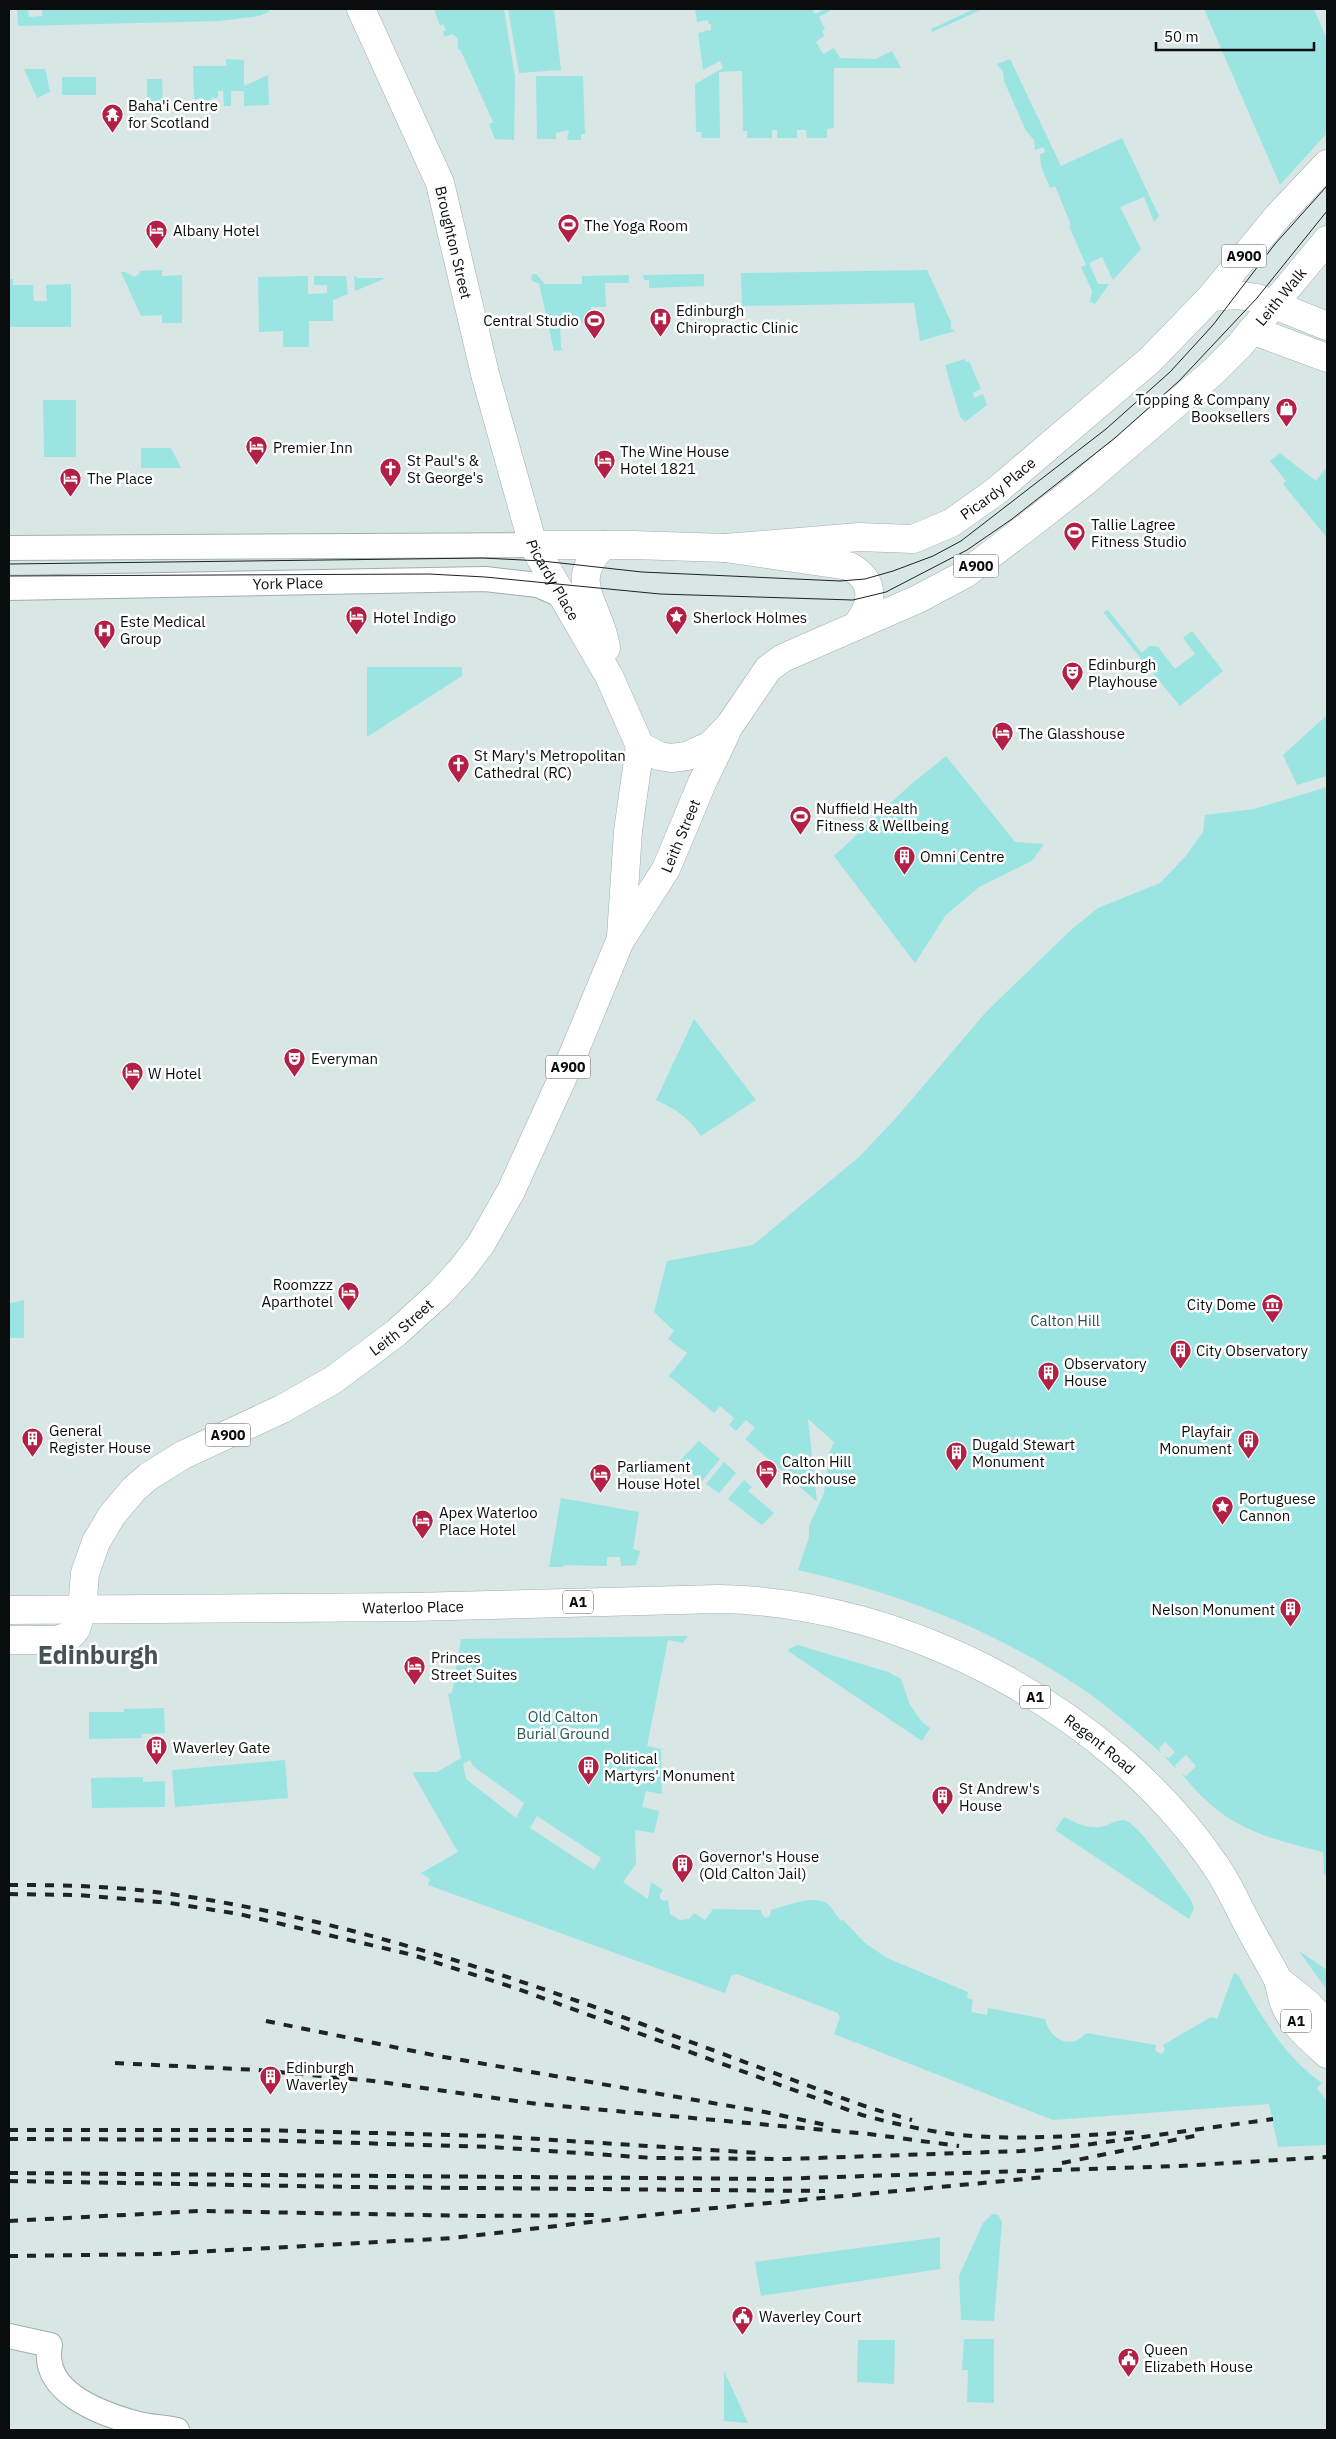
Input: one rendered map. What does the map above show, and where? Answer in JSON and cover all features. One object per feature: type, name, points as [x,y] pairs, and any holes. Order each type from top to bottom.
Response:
[{"type":"main road","name":"Broughton Street","points":[[361,9],[440,183],[485,374],[533,545]]},
{"type":"main road","name":"A900","points":[[1211,297],[1278,216],[1327,164]]},
{"type":"main road","name":"Leith Walk","points":[[1252,330],[1327,240]]},
{"type":"main road","points":[[1211,297],[1237,295],[1275,304],[1327,326]]},
{"type":"main road","name":"Picardy Place","points":[[533,545],[725,548],[859,537],[913,538],[951,523],[995,492],[1078,424],[1150,360],[1211,297]]},
{"type":"main road","name":"A900","points":[[640,746],[659,756],[670,758],[687,756],[710,745],[730,725],[768,669],[783,658],[918,599],[965,574],[1082,484],[1213,372],[1252,330]]},
{"type":"main road","points":[[1252,330],[1327,358]]},
{"type":"main road","name":"Picardy Place","points":[[533,545],[609,676],[640,746]]},
{"type":"main road","name":"Picardy Place","points":[[604,545],[591,557],[585,577],[590,600],[604,635],[609,676]]},
{"type":"main road","name":"Picardy Place","points":[[725,548],[796,560],[840,564],[859,572],[868,587],[869,597],[865,615],[856,626]]},
{"type":"main road","name":"Leith Street","points":[[9,1640],[65,1638],[76,1629],[82,1610],[85,1573],[96,1542],[112,1515],[134,1489],[150,1476],[183,1455],[282,1409],[334,1380],[396,1333],[440,1293],[462,1269],[497,1217],[530,1150],[596,1004],[620,941],[666,869],[702,783],[730,725]]},
{"type":"main road","name":"Leith Street","points":[[620,941],[628,831],[640,746]]},
{"type":"main road","name":"A900","points":[[47,1610],[69,1595],[85,1573]]},
{"type":"main road","name":"Waterloo Place","points":[[9,1610],[317,1608],[744,1599]]},
{"type":"main road","name":"Regent Road","points":[[744,1599],[792,1605],[883,1627],[926,1643],[998,1676],[1073,1721],[1107,1748],[1182,1819],[1216,1866],[1278,1980],[1285,2007],[1299,2026],[1327,2054]]},
{"type":"main road","name":"Regent Road","points":[[1278,1980],[1307,2003],[1327,2024]]},
{"type":"street","points":[[9,548],[533,545]]},
{"type":"street","name":"York Place","points":[[9,588],[485,579],[538,585],[563,596]]},
{"type":"street","points":[[9,2336],[50,2345],[48,2357],[50,2369],[55,2380],[71,2395],[86,2404],[128,2421],[177,2430]]},
{"type":"green space","points":[[17,9],[28,9],[29,17],[42,16],[42,9],[268,9],[269,12],[259,16],[219,21],[18,26]]},
{"type":"green space","points":[[434,9],[504,9],[515,77],[514,140],[495,139],[489,124],[493,122],[460,49],[458,50],[458,39],[452,34],[445,37],[443,32],[446,30],[443,24],[440,26]]},
{"type":"green space","points":[[508,9],[554,9],[561,70],[519,73]]},
{"type":"green space","points":[[695,9],[812,9],[815,14],[825,9],[833,9],[819,17],[825,29],[822,31],[824,36],[816,42],[823,54],[834,48],[840,58],[876,59],[892,51],[901,68],[834,68],[834,128],[827,129],[827,138],[807,138],[806,130],[797,130],[797,138],[777,138],[777,130],[772,130],[772,138],[747,138],[747,131],[743,131],[742,71],[719,72],[720,138],[702,138],[701,132],[696,132],[695,84],[723,68],[720,61],[703,70],[698,33],[711,30],[711,24],[709,24],[708,20],[697,22]]},
{"type":"green space","points":[[974,9],[983,9],[932,32],[931,29]]},
{"type":"green space","points":[[1204,9],[1314,9],[1327,39],[1327,133],[1280,185]]},
{"type":"green space","points":[[226,59],[244,60],[244,86],[268,75],[269,105],[244,106],[244,91],[231,91],[231,106],[224,106],[223,91],[218,91],[218,98],[211,98],[211,107],[198,107],[198,99],[194,99],[193,66],[226,66]]},
{"type":"green space","points":[[1010,59],[1061,166],[1122,138],[1159,216],[1154,222],[1144,197],[1120,207],[1141,249],[1113,280],[1102,257],[1089,263],[1098,284],[1109,284],[1095,304],[1090,302],[1092,291],[1081,267],[1086,265],[1069,226],[1071,225],[1055,186],[1050,188],[1041,166],[1040,154],[1045,152],[1043,147],[1035,150],[1034,140],[1026,131],[1004,81],[1003,72],[997,64]]},
{"type":"green space","points":[[24,69],[45,69],[50,92],[37,98]]},
{"type":"green space","points":[[536,76],[583,76],[585,134],[581,134],[581,140],[567,140],[569,130],[556,133],[556,139],[537,139]]},
{"type":"green space","points":[[62,77],[96,77],[96,95],[62,95]]},
{"type":"green space","points":[[147,79],[162,79],[163,108],[155,108],[155,104],[152,104],[151,108],[147,108]]},
{"type":"green space","points":[[162,270],[162,276],[182,275],[182,323],[162,323],[162,315],[141,316],[121,272],[134,277],[140,271]]},
{"type":"green space","points":[[927,270],[951,322],[951,329],[955,331],[920,341],[914,303],[742,306],[741,273]]},
{"type":"green space","points":[[532,274],[536,274],[545,284],[582,284],[582,276],[629,275],[629,283],[605,283],[606,307],[591,307],[591,323],[560,324],[561,348],[563,350],[554,351],[539,284],[531,280]]},
{"type":"green space","points":[[704,274],[704,286],[649,288],[649,280],[644,280],[643,275]]},
{"type":"green space","points":[[308,276],[308,294],[327,293],[327,285],[314,285],[314,276],[346,276],[348,294],[333,300],[333,321],[309,321],[309,347],[283,347],[283,331],[259,332],[258,277]]},
{"type":"green space","points":[[354,276],[358,278],[386,278],[355,291]]},
{"type":"green space","points":[[9,279],[13,279],[13,285],[33,285],[34,301],[47,301],[46,285],[71,284],[71,327],[9,327]]},
{"type":"green space","points":[[965,359],[966,362],[969,361],[981,389],[973,393],[974,398],[983,394],[987,405],[965,422],[960,417],[945,365]]},
{"type":"green space","points":[[43,400],[76,400],[76,457],[44,457]]},
{"type":"green space","points":[[141,448],[171,448],[181,468],[141,468]]},
{"type":"green space","points":[[1280,453],[1316,481],[1325,469],[1327,471],[1327,538],[1283,484],[1286,481],[1270,461]]},
{"type":"green space","points":[[1108,610],[1142,653],[1149,646],[1158,647],[1175,669],[1195,654],[1183,638],[1192,631],[1223,671],[1180,706],[1103,612]]},
{"type":"green space","points":[[367,667],[462,667],[462,676],[367,737]]},
{"type":"green space","points":[[1327,715],[1327,776],[1297,785],[1283,755]]},
{"type":"green space","points":[[946,756],[1015,842],[1044,844],[1032,861],[979,887],[946,915],[915,963],[834,856],[909,786]]},
{"type":"green space","name":"Calton Hill","points":[[1327,787],[1327,1874],[1324,1875],[1323,1852],[1262,1834],[1233,1821],[1201,1796],[1182,1774],[1186,1776],[1196,1766],[1186,1755],[1175,1765],[1176,1769],[1165,1757],[1169,1758],[1175,1752],[1165,1742],[1159,1748],[1161,1753],[1099,1701],[1045,1666],[978,1630],[943,1615],[872,1590],[798,1570],[809,1537],[809,1526],[824,1493],[829,1453],[834,1442],[808,1419],[817,1502],[800,1487],[803,1484],[797,1479],[795,1482],[745,1439],[755,1428],[746,1420],[736,1431],[729,1425],[734,1418],[720,1406],[714,1413],[669,1376],[687,1353],[668,1339],[674,1331],[654,1312],[667,1261],[753,1245],[859,1157],[896,1118],[986,1012],[1072,929],[1098,908],[1160,883],[1185,857],[1203,832],[1205,815],[1254,809]]},
{"type":"green space","points":[[694,1019],[756,1100],[701,1136],[682,1115],[656,1100]]},
{"type":"green space","points":[[24,1300],[24,1338],[9,1338],[9,1302]]},
{"type":"green space","points":[[699,1441],[720,1459],[702,1481],[678,1463]]},
{"type":"green space","points":[[724,1462],[736,1473],[719,1493],[706,1484]]},
{"type":"green space","points":[[744,1480],[752,1487],[748,1491],[774,1513],[762,1525],[728,1499]]},
{"type":"green space","points":[[561,1498],[639,1512],[633,1549],[640,1551],[636,1565],[621,1566],[620,1557],[607,1557],[607,1566],[564,1565],[563,1567],[549,1567]]},
{"type":"green space","name":"Old Calton Burial Ground","points":[[688,1636],[683,1643],[668,1640],[647,1746],[661,1749],[662,1794],[646,1791],[642,1807],[659,1811],[654,1833],[635,1830],[636,1864],[623,1882],[648,1899],[651,1882],[663,1890],[660,1898],[663,1901],[668,1900],[670,1914],[680,1920],[689,1919],[694,1913],[705,1920],[713,1909],[761,1910],[762,1915],[766,1918],[770,1916],[771,1910],[793,1903],[817,1900],[829,1905],[841,1921],[843,1920],[865,1943],[887,1958],[968,1992],[967,1998],[973,2000],[971,2012],[987,2015],[988,2008],[1045,2019],[1051,2032],[1056,2037],[1067,2042],[1074,2041],[1086,2033],[1156,2045],[1155,2051],[1162,2054],[1165,2049],[1163,2045],[1211,2017],[1217,2019],[1234,1973],[1238,1975],[1264,2019],[1285,2048],[1296,2061],[1322,2083],[1317,2088],[1327,2101],[1327,2145],[1278,2147],[1269,2104],[1053,2120],[834,2034],[840,2018],[838,2013],[737,1974],[731,1976],[725,1993],[428,1885],[430,1879],[421,1873],[458,1852],[413,1774],[415,1772],[437,1772],[461,1758],[448,1694],[452,1693],[461,1639]],"holes":[[[470,1760],[473,1766],[524,1803],[516,1818],[466,1779],[463,1764]],[[537,1816],[601,1858],[594,1870],[530,1828]]]},
{"type":"green space","points":[[798,1645],[888,1672],[901,1679],[910,1705],[922,1722],[930,1728],[922,1741],[788,1651],[790,1648]]},
{"type":"green space","points":[[164,1708],[165,1733],[142,1734],[142,1738],[89,1739],[89,1712],[124,1712],[124,1709]]},
{"type":"green space","points":[[285,1760],[288,1798],[175,1807],[172,1770]]},
{"type":"green space","points":[[143,1777],[143,1782],[165,1781],[165,1807],[92,1808],[91,1778]]},
{"type":"green space","points":[[1064,1817],[1089,1827],[1105,1826],[1123,1820],[1138,1830],[1190,1898],[1194,1908],[1189,1919],[1055,1830]]},
{"type":"green space","points":[[1299,1951],[1327,1970],[1327,1990]]},
{"type":"green space","points":[[992,2214],[998,2215],[1002,2222],[994,2321],[961,2320],[959,2276],[983,2223]]},
{"type":"green space","points":[[940,2237],[940,2269],[761,2296],[755,2262]]},
{"type":"green space","points":[[964,2339],[994,2339],[994,2403],[967,2402],[968,2370],[962,2370]]},
{"type":"green space","points":[[858,2340],[895,2340],[894,2384],[857,2382]]},
{"type":"green space","points":[[724,2371],[748,2423],[724,2421]]},
{"type":"tram line","points":[[9,564],[483,558],[542,561],[642,572],[840,581],[865,579],[893,571],[933,556],[961,541],[1106,429],[1170,372],[1213,325],[1275,244],[1327,186]]},
{"type":"tram line","points":[[9,576],[429,574],[485,577],[660,594],[853,600],[886,592],[967,550],[1012,519],[1115,438],[1179,381],[1257,298],[1327,211]]},
{"type":"railway","points":[[9,1885],[90,1886],[150,1891],[260,1910],[350,1930],[438,1955],[525,1983],[870,2108],[912,2120]]},
{"type":"railway","points":[[9,1894],[79,1895],[170,1903],[239,1914],[413,1955],[518,1989],[862,2115],[907,2126],[952,2134],[998,2137],[1044,2137],[1136,2132]]},
{"type":"railway","points":[[266,2021],[438,2056],[765,2112],[826,2125]]},
{"type":"railway","points":[[115,2063],[258,2070],[373,2081],[538,2104],[869,2134],[959,2146]]},
{"type":"railway","points":[[9,2139],[256,2140],[491,2147],[653,2158],[786,2159],[1021,2151],[1092,2144],[1273,2119]]},
{"type":"railway","points":[[9,2130],[256,2130],[491,2136],[758,2153]]},
{"type":"railway","points":[[1062,2163],[1199,2135]]},
{"type":"railway","points":[[9,2173],[774,2179],[1180,2166],[1327,2157]]},
{"type":"railway","points":[[9,2256],[157,2254],[453,2238],[694,2210],[1046,2177]]},
{"type":"railway","points":[[9,2181],[355,2187],[825,2191]]},
{"type":"railway","points":[[9,2221],[200,2211],[478,2216],[596,2215]]},
{"type":"place","name":"Baha'i Centre for Scotland","points":[[112,133]]},
{"type":"place","name":"The Yoga Room","points":[[568,244]]},
{"type":"place","name":"Albany Hotel","points":[[157,249]]},
{"type":"place","name":"Edinburgh Chiropractic Clinic","points":[[660,338]]},
{"type":"place","name":"Central Studio","points":[[595,339]]},
{"type":"place","name":"Topping & Company Booksellers","points":[[1286,427]]},
{"type":"place","name":"Premier Inn","points":[[257,466]]},
{"type":"place","name":"The Wine House Hotel 1821","points":[[604,479]]},
{"type":"place","name":"St Paul's & St George's","points":[[391,488]]},
{"type":"place","name":"The Place","points":[[71,497]]},
{"type":"place","name":"Tallie Lagree Fitness Studio","points":[[1075,552]]},
{"type":"place","name":"Hotel Indigo","points":[[357,636]]},
{"type":"place","name":"Sherlock Holmes","points":[[677,636]]},
{"type":"place","name":"Este Medical Group","points":[[104,649]]},
{"type":"place","name":"Edinburgh Playhouse","points":[[1072,692]]},
{"type":"place","name":"The Glasshouse","points":[[1002,752]]},
{"type":"place","name":"St Mary's Metropolitan Cathedral (RC)","points":[[458,783]]},
{"type":"place","name":"Nuffield Health Fitness & Wellbeing","points":[[800,836]]},
{"type":"place","name":"Omni Centre","points":[[904,875]]},
{"type":"place","name":"Everyman","points":[[295,1077]]},
{"type":"place","name":"W Hotel","points":[[132,1092]]},
{"type":"place","name":"Roomzzz Aparthotel","points":[[349,1312]]},
{"type":"place","name":"City Dome","points":[[1272,1323]]},
{"type":"place","name":"City Observatory","points":[[1180,1369]]},
{"type":"place","name":"Observatory House","points":[[1048,1391]]},
{"type":"place","name":"General Register House","points":[[33,1458]]},
{"type":"place","name":"Playfair Monument","points":[[1248,1459]]},
{"type":"place","name":"Dugald Stewart Monument","points":[[956,1472]]},
{"type":"place","name":"Calton Hill Rockhouse","points":[[766,1489]]},
{"type":"place","name":"Parliament House Hotel","points":[[601,1494]]},
{"type":"place","name":"Portuguese Cannon","points":[[1223,1526]]},
{"type":"place","name":"Apex Waterloo Place Hotel","points":[[423,1540]]},
{"type":"place","name":"Nelson Monument","points":[[1291,1628]]},
{"type":"place","name":"Princes Street Suites","points":[[415,1685]]},
{"type":"place","name":"Waverley Gate","points":[[157,1766]]},
{"type":"place","name":"Political Martyrs' Monument","points":[[588,1786]]},
{"type":"place","name":"St Andrew's House","points":[[943,1816]]},
{"type":"place","name":"Governor's House (Old Calton Jail)","points":[[683,1884]]},
{"type":"place","name":"Edinburgh Waverley","points":[[270,2095]]},
{"type":"place","name":"Waverley Court","points":[[743,2335]]},
{"type":"place","name":"Queen Elizabeth House","points":[[1128,2377]]},
{"type":"district","name":"Edinburgh","points":[[98,1654]]}]
